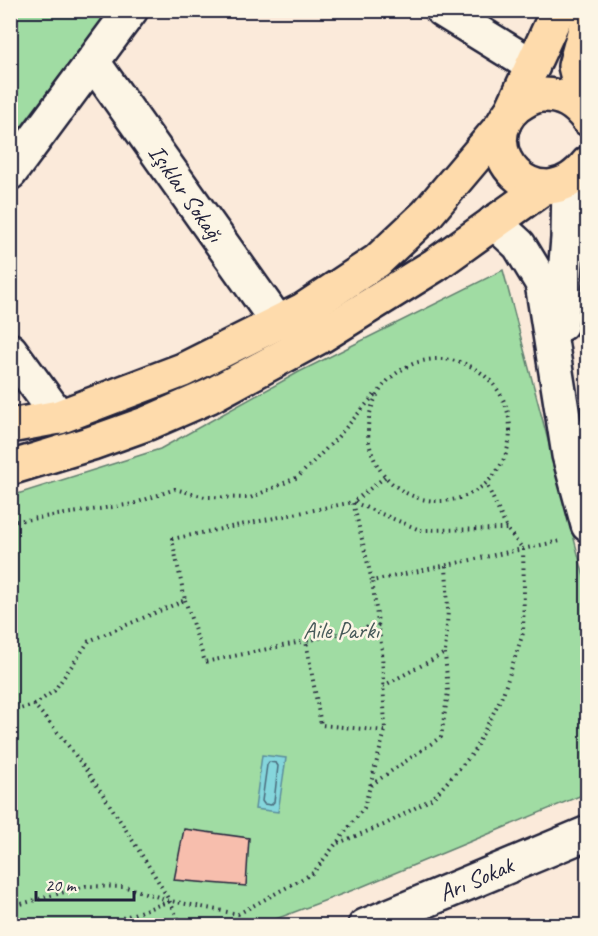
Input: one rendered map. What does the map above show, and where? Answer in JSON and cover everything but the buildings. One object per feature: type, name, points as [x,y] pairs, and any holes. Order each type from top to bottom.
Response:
[{"type":"main road","points":[[558,10],[508,117],[501,138],[502,152],[507,166],[517,177],[530,184],[567,177]]},
{"type":"main road","points":[[588,18],[574,66],[588,119]]},
{"type":"main road","points":[[10,426],[59,417],[183,370],[303,310],[377,261],[427,214],[524,101],[537,95],[552,95],[566,99],[579,107],[588,119]]},
{"type":"main road","points":[[10,468],[148,423],[210,396],[321,336],[435,265],[495,222],[567,177]]},
{"type":"street","points":[[10,173],[131,10]]},
{"type":"street","points":[[442,10],[533,66]]},
{"type":"street","name":"Işıklar Sokağı","points":[[93,62],[278,323]]},
{"type":"street","points":[[555,361],[564,303],[568,237],[567,177]]},
{"type":"street","points":[[495,222],[519,245],[542,283],[555,361],[578,452],[577,533]]},
{"type":"street","points":[[10,350],[59,417]]},
{"type":"street","name":"Arı Sokak","points":[[365,926],[588,833]]},
{"type":"path","points":[[10,522],[133,504],[175,489],[205,497],[250,498],[298,477],[336,439],[383,385],[402,369],[425,359],[449,359],[473,366],[492,381],[505,400],[511,422],[509,445],[501,466],[486,483],[467,496],[445,501],[423,500],[402,491],[385,477],[372,455],[367,431],[372,407],[383,385]]},
{"type":"path","points":[[379,625],[205,662],[185,600],[172,539],[353,502],[385,477]]},
{"type":"path","points":[[337,843],[386,824],[433,798],[474,753],[503,694],[523,633],[523,549],[507,530],[486,483]]},
{"type":"path","points":[[353,502],[420,530],[507,530]]},
{"type":"path","points":[[10,907],[86,886],[126,887],[171,901],[238,915],[313,873],[364,808],[385,731],[379,625],[372,581],[353,502]]},
{"type":"path","points":[[372,581],[523,549],[577,533]]},
{"type":"path","points":[[370,785],[441,737],[448,692],[445,653],[448,610],[446,565]]},
{"type":"path","points":[[10,712],[34,705],[54,691],[89,640],[185,600]]},
{"type":"path","points":[[306,641],[321,725],[385,731]]},
{"type":"path","points":[[383,686],[445,653]]},
{"type":"path","points":[[34,705],[61,734],[120,821],[171,901],[181,926]]},
{"type":"path","points":[[100,926],[171,901]]},
{"type":"green space","points":[[10,11],[109,11],[11,140]]},
{"type":"green space","name":"Aile Parkı","points":[[503,270],[587,588],[587,793],[361,887],[260,925],[11,926],[11,496],[160,449],[299,372]]},
{"type":"water","points":[[262,755],[286,758],[278,812],[255,809]]}]
